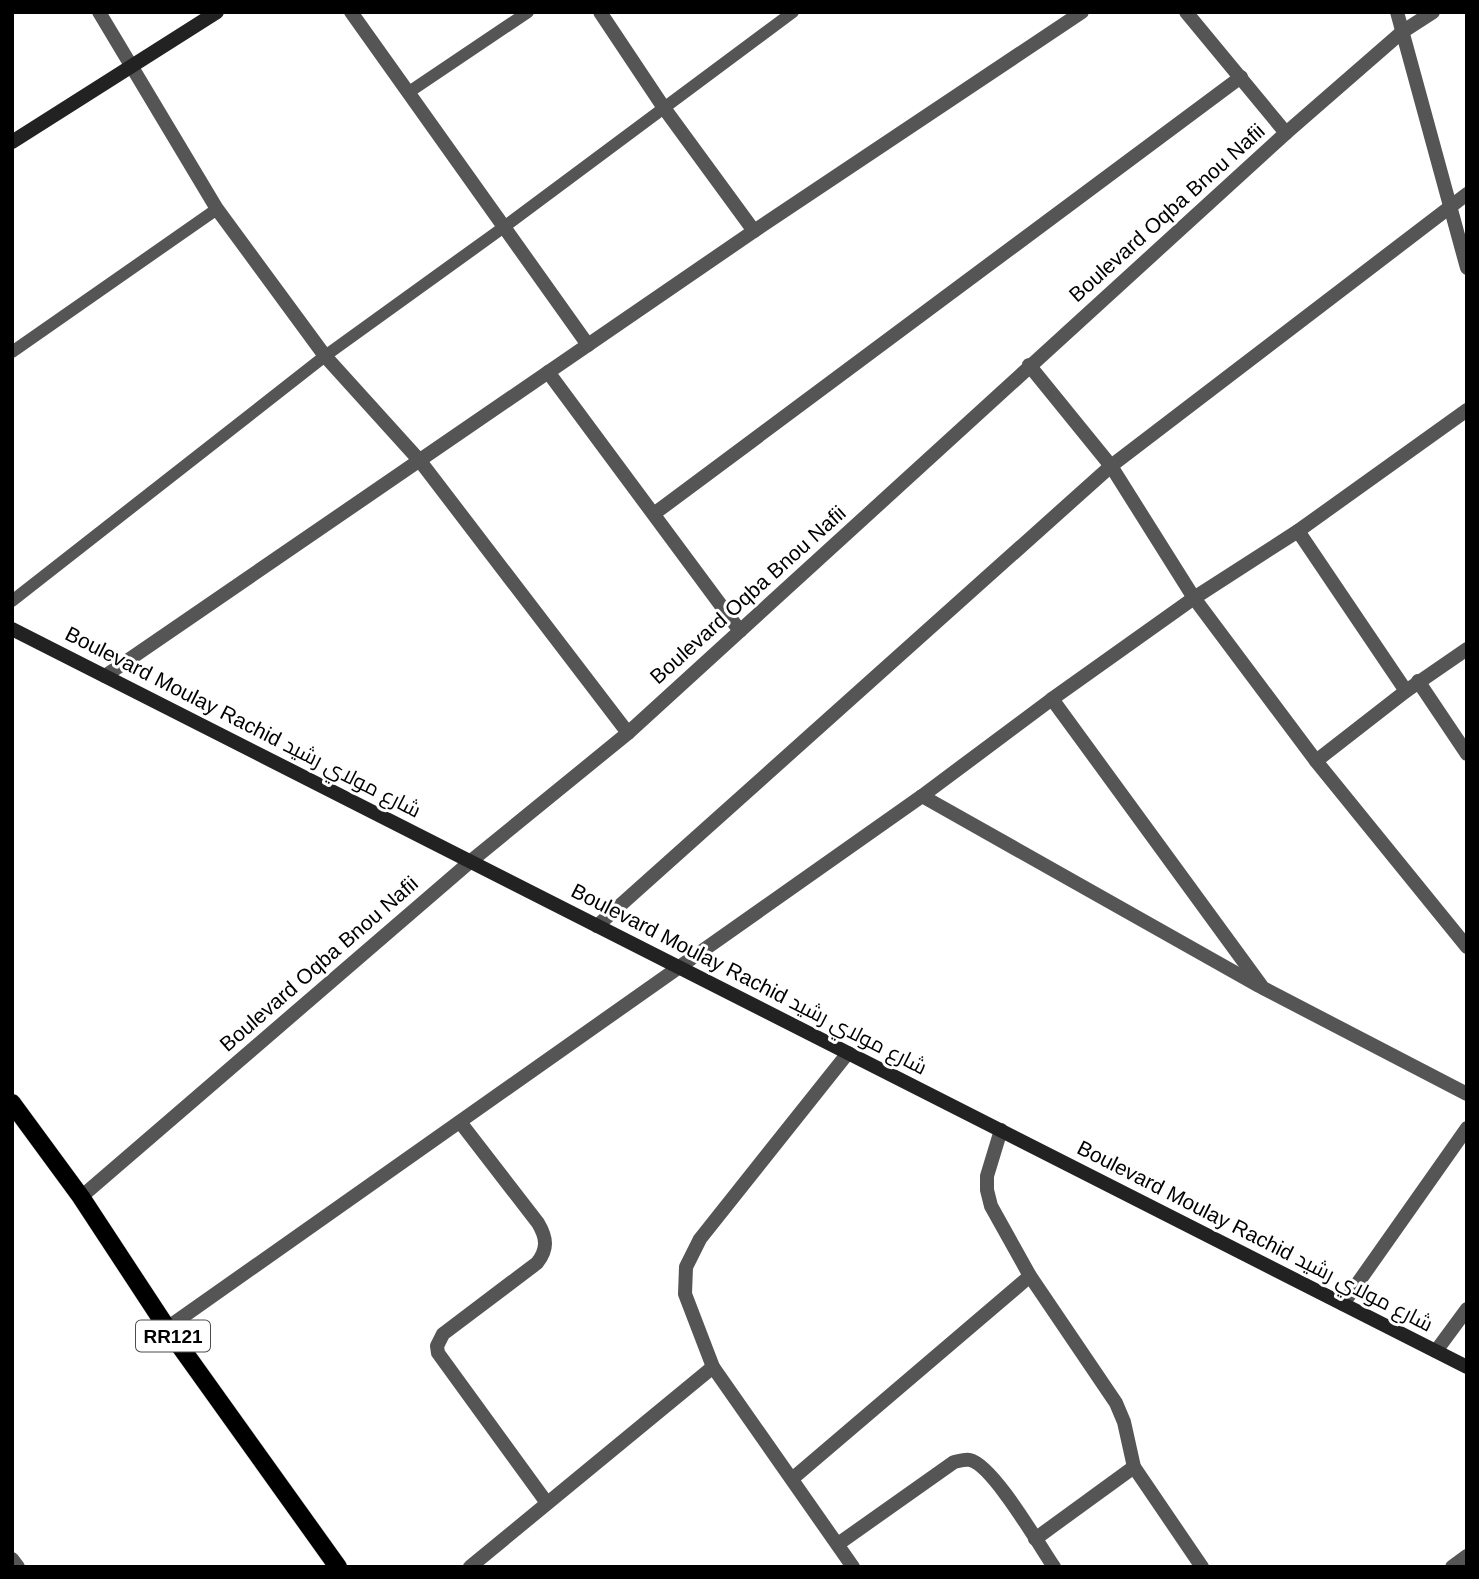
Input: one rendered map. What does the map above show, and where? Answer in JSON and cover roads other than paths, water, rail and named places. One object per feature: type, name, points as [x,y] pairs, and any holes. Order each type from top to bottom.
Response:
[{"type":"main road","name":"RR121","points":[[12,1103],[81,1197],[167,1328],[338,1567]]},
{"type":"street","points":[[99,12],[217,209],[325,356],[420,461],[628,733]]},
{"type":"street","points":[[12,142],[217,12]]},
{"type":"street","points":[[351,12],[587,345]]},
{"type":"street","points":[[600,12],[664,108],[754,231]]},
{"type":"street","points":[[106,676],[754,231],[1082,12]]},
{"type":"street","points":[[1186,12],[1286,133]]},
{"type":"street","points":[[1396,12],[1467,268]]},
{"type":"street","name":"Boulevard Oqba Bnou Nafii","points":[[81,1197],[471,861],[628,733],[1286,133],[1402,32],[1433,12]]},
{"type":"street","points":[[654,513],[1241,77]]},
{"type":"street","points":[[597,926],[1111,466],[1467,194]]},
{"type":"street","points":[[1029,366],[1111,466],[1194,598],[1316,761],[1467,947]]},
{"type":"street","points":[[548,372],[740,631]]},
{"type":"street","points":[[167,1328],[681,968],[1194,598],[1298,531],[1467,410]]},
{"type":"street","points":[[1298,531],[1406,691]]},
{"type":"street","name":"Boulevard Moulay Rachid شارع مولاي رشيد","points":[[12,629],[1467,1367]]},
{"type":"street","points":[[1316,761],[1418,681],[1467,649]]},
{"type":"street","points":[[1418,681],[1467,754]]},
{"type":"street","points":[[1052,699],[1263,988]]},
{"type":"street","points":[[922,796],[1263,988],[1467,1094]]},
{"type":"street","points":[[848,1053],[700,1239],[686,1267],[685,1294],[713,1367],[853,1567]]},
{"type":"street","points":[[460,1122],[538,1223],[545,1236],[546,1247],[537,1263],[443,1335],[438,1353],[547,1503]]},
{"type":"street","points":[[1343,1304],[1467,1128]]},
{"type":"street","points":[[1001,1130],[987,1176],[991,1206],[1030,1276],[1116,1403],[1124,1422],[1134,1467],[1202,1567]]},
{"type":"street","points":[[792,1479],[1030,1276]]},
{"type":"street","points":[[1436,1351],[1467,1309]]},
{"type":"street","points":[[470,1567],[713,1367]]},
{"type":"street","points":[[838,1544],[954,1462],[971,1460],[995,1480],[1054,1567]]},
{"type":"street","points":[[1035,1539],[1134,1467]]},
{"type":"street","points":[[1452,1567],[1467,1556]]},
{"type":"street","points":[[12,1559],[18,1567]]},
{"type":"lane","points":[[409,92],[528,12]]},
{"type":"lane","points":[[12,601],[325,356],[793,12]]},
{"type":"lane","points":[[12,352],[217,209]]}]
